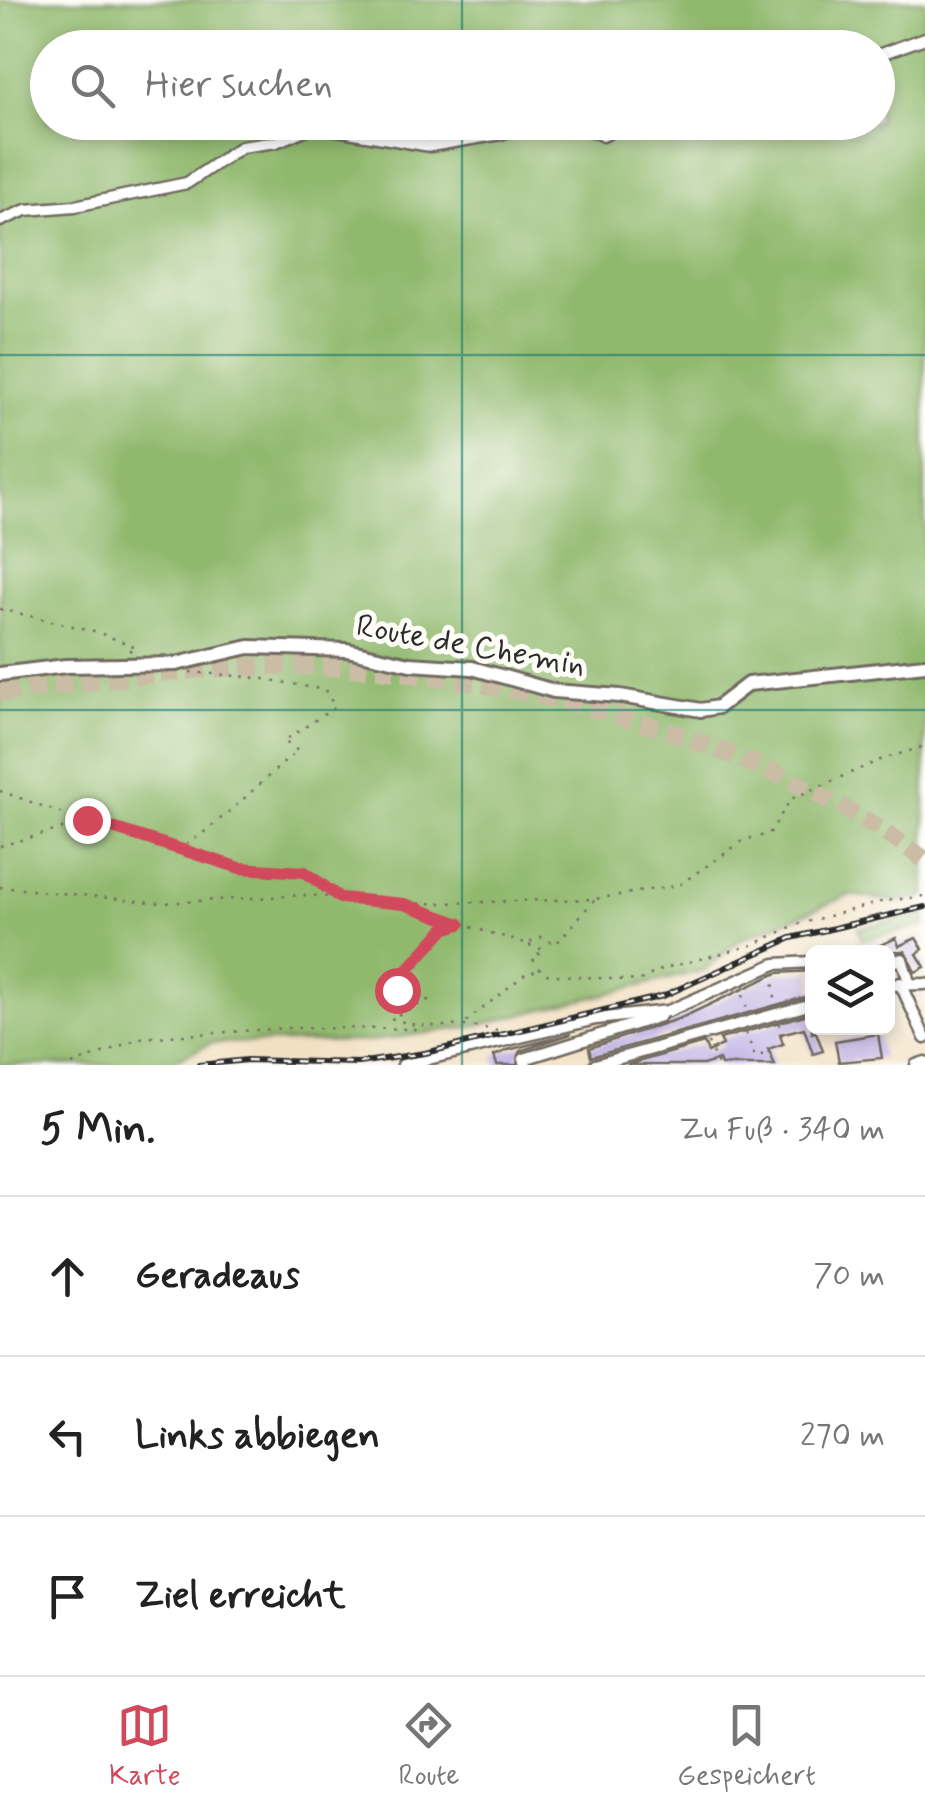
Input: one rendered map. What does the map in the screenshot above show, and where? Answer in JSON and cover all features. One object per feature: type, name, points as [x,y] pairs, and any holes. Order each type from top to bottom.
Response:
[{"type":"street","points":[[895,49],[925,38]]},
{"type":"street","points":[[0,221],[26,210],[75,206],[187,183],[241,147],[280,140]]},
{"type":"street","points":[[395,140],[430,146],[466,140]]},
{"type":"street","name":"Route de Chemin","points":[[0,674],[66,666],[183,664],[250,647],[339,649],[410,664],[478,669],[554,691],[628,697],[701,710],[718,707],[748,684],[925,665]]},
{"type":"street","points":[[895,961],[902,959],[899,983],[925,1038]]},
{"type":"street","points":[[526,1065],[524,1058],[637,1026],[775,964],[805,962]]},
{"type":"street","points":[[899,983],[925,984]]},
{"type":"street","points":[[595,1065],[706,1037],[746,1021],[805,1006]]},
{"type":"street","points":[[403,1065],[596,1018],[668,1011]]},
{"type":"street","points":[[916,1065],[925,1062]]},
{"type":"path","points":[[0,609],[94,631],[136,647],[118,656]]},
{"type":"path","points":[[180,848],[218,824],[244,794],[298,751],[284,741],[336,707],[325,690],[259,678],[182,672]]},
{"type":"path","points":[[0,887],[160,904],[308,895],[404,904],[613,897],[679,885],[744,840],[769,834],[791,799],[880,760],[925,746]]},
{"type":"path","points":[[0,791],[240,868],[305,872],[340,898]]},
{"type":"path","points":[[0,846],[87,822]]},
{"type":"path","points":[[404,904],[544,950],[532,958],[544,974],[638,981],[666,968],[753,945],[795,925],[885,901],[925,896]]},
{"type":"path","points":[[526,944],[540,937],[556,944],[595,899]]},
{"type":"path","points":[[420,1030],[391,1018],[428,1000],[407,998],[397,990],[410,984],[402,976],[444,929],[460,924]]},
{"type":"path","points":[[466,1022],[525,974],[541,969]]},
{"type":"path","points":[[771,987],[784,1044]]},
{"type":"path","points":[[743,995],[755,1057],[771,1052]]},
{"type":"path","points":[[72,1065],[140,1038],[287,1028],[420,1030],[466,1022],[497,1031]]},
{"type":"path","points":[[706,1037],[718,1065]]},
{"type":"green space","points":[[0,0],[925,0],[925,896],[898,902],[850,895],[741,939],[705,970],[470,1027],[371,1041],[211,1043],[173,1061],[146,1065],[0,1065]]},
{"type":"green space","points":[[925,914],[925,926],[861,940],[858,928]]},
{"type":"building","points":[[896,938],[899,946],[916,938],[923,949],[917,954],[925,967],[915,972],[905,951],[895,951],[895,945],[880,945]]},
{"type":"building","points":[[805,971],[805,997],[591,1057],[589,1048],[681,1018],[777,973]]},
{"type":"building","points":[[805,1015],[805,1031],[780,1034],[783,1044],[768,1049],[775,1065],[721,1065],[719,1060],[703,1065],[627,1065],[704,1043],[708,1052],[723,1045],[720,1039]]},
{"type":"building","points":[[571,1034],[520,1051],[517,1065],[497,1065],[494,1056],[508,1050]]},
{"type":"building","points":[[806,1035],[817,1035],[823,1051],[813,1054]]},
{"type":"building","points":[[878,1035],[882,1058],[839,1062],[835,1041]]},
{"type":"tunnel","points":[[0,693],[151,674],[264,666],[380,670],[462,681],[545,697],[709,746],[787,779],[859,817],[925,860]]},
{"type":"railway","points":[[199,1065],[247,1060],[358,1063],[425,1053],[663,996],[791,938],[925,907]]},
{"type":"route","points":[[87,820],[240,868],[305,872],[340,898],[404,904],[460,924],[444,929],[432,947],[402,976],[410,984],[397,990]]}]
